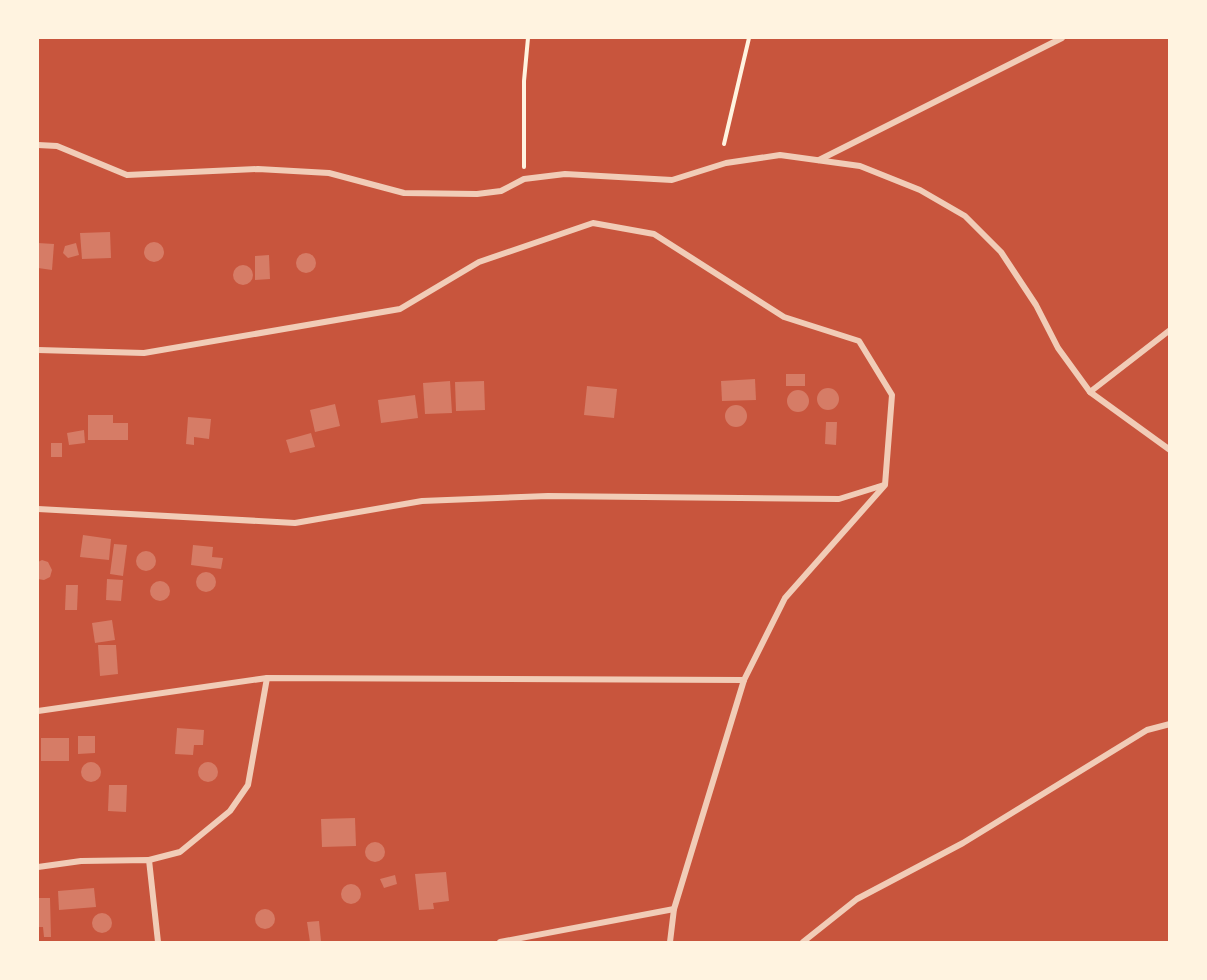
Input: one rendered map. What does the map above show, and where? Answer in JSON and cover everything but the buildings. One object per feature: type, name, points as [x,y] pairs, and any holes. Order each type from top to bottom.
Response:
[{"type":"street","points":[[819,160],[1062,38]]},
{"type":"street","points":[[38,145],[57,146],[127,175],[258,169],[329,172],[404,193],[501,191],[524,179],[565,174],[672,180],[726,164],[780,155],[860,166],[920,190],[965,216],[1001,252],[1036,304],[1058,348],[1090,392],[1170,450]]},
{"type":"street","points":[[38,350],[144,353],[400,309],[479,262],[593,223],[654,234],[784,317],[859,341],[891,395],[885,485],[785,598],[744,680],[674,909],[670,942]]},
{"type":"street","points":[[1090,392],[1170,330]]},
{"type":"street","points":[[38,509],[295,523],[422,501],[548,496],[839,499],[885,485]]},
{"type":"street","points":[[38,711],[267,678],[744,680]]},
{"type":"street","points":[[38,867],[81,861],[149,860],[180,852],[230,811],[248,785],[267,678]]},
{"type":"street","points":[[803,942],[857,899],[963,843],[1147,730],[1170,724]]},
{"type":"street","points":[[149,860],[158,942]]},
{"type":"street","points":[[500,942],[674,909]]},
{"type":"path","points":[[524,179],[523,92],[528,38]]},
{"type":"path","points":[[724,144],[749,38]]}]
